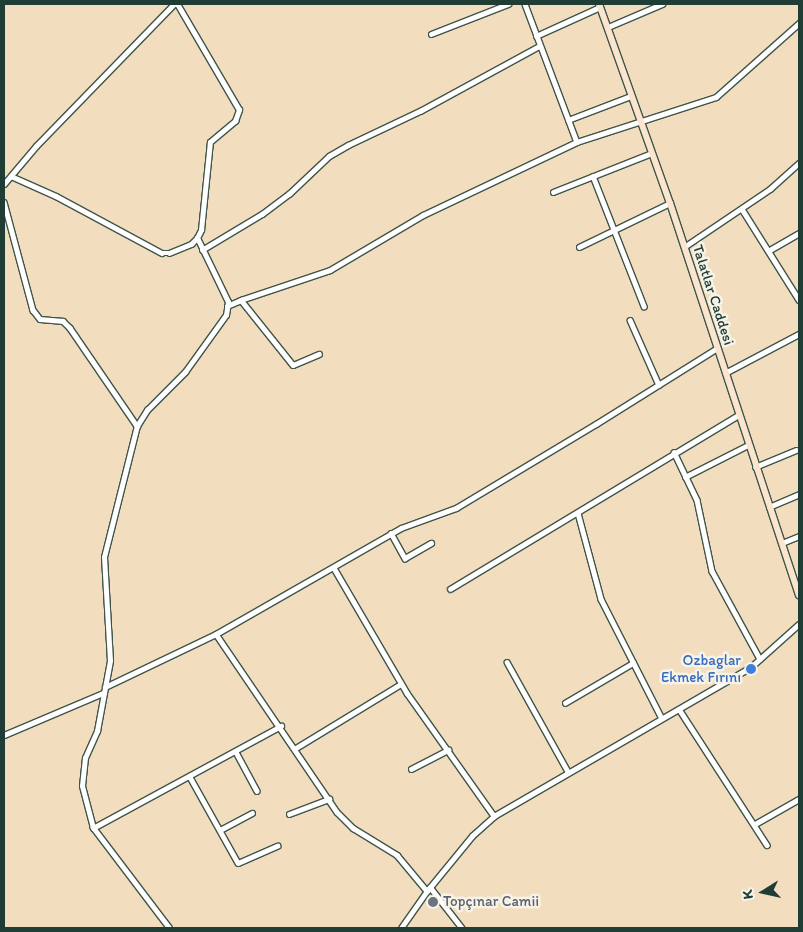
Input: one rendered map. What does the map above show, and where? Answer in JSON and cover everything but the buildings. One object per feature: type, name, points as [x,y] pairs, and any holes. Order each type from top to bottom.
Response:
[{"type":"street","points":[[4,184],[11,176],[98,81],[175,4],[239,110],[235,121],[220,131],[210,142],[201,230],[197,238],[191,244],[169,253],[162,252],[56,196],[11,176]]},
{"type":"street","points":[[430,34],[508,4]]},
{"type":"street","points":[[525,4],[539,46],[577,142]]},
{"type":"street","points":[[608,27],[662,4]]},
{"type":"street","points":[[536,36],[600,5]]},
{"type":"street","name":"Talatlar Caddesi","points":[[600,5],[670,203],[755,467],[799,595]]},
{"type":"street","points":[[227,306],[330,270],[423,215],[577,142],[716,97],[799,23]]},
{"type":"street","points":[[202,250],[262,214],[289,194],[329,156],[420,111],[539,46]]},
{"type":"street","points":[[568,120],[631,96]]},
{"type":"street","points":[[553,192],[652,153]]},
{"type":"street","points":[[684,247],[742,209],[799,162]]},
{"type":"street","points":[[593,176],[616,229],[644,306]]},
{"type":"street","points":[[4,202],[33,310],[40,319],[63,321],[70,328],[137,426]]},
{"type":"street","points":[[579,247],[670,203]]},
{"type":"street","points":[[742,209],[799,300]]},
{"type":"street","points":[[768,251],[799,233]]},
{"type":"street","points":[[169,928],[93,828],[82,786],[85,758],[97,731],[110,661],[104,557],[137,426],[147,410],[185,372],[226,315],[227,306],[197,238]]},
{"type":"street","points":[[242,300],[293,365],[319,354]]},
{"type":"street","points":[[630,320],[659,385]]},
{"type":"street","points":[[725,373],[799,334]]},
{"type":"street","points":[[105,686],[216,634],[391,534],[456,508],[717,348]]},
{"type":"street","points":[[450,589],[738,415]]},
{"type":"street","points":[[685,476],[748,445]]},
{"type":"street","points":[[755,467],[796,450]]},
{"type":"street","points":[[674,452],[697,500],[712,571],[760,659]]},
{"type":"street","points":[[769,507],[799,494]]},
{"type":"street","points":[[578,513],[601,599],[661,717]]},
{"type":"street","points":[[391,534],[405,558],[431,543]]},
{"type":"street","points":[[782,543],[799,536]]},
{"type":"street","points":[[334,568],[401,684],[494,816]]},
{"type":"street","points":[[401,928],[429,889],[472,836],[494,816],[567,770],[661,717],[679,709],[760,659],[799,624]]},
{"type":"street","points":[[216,634],[242,676],[281,726],[329,798],[353,828],[397,854],[462,928]]},
{"type":"street","points":[[507,662],[567,770]]},
{"type":"street","points":[[566,703],[633,663]]},
{"type":"street","points":[[296,748],[401,684]]},
{"type":"street","points":[[4,736],[103,693]]},
{"type":"street","points":[[679,709],[768,845]]},
{"type":"street","points":[[93,828],[281,726]]},
{"type":"street","points":[[412,768],[448,750]]},
{"type":"street","points":[[236,752],[257,791]]},
{"type":"street","points":[[190,777],[238,863],[277,846]]},
{"type":"street","points":[[289,814],[329,798]]},
{"type":"street","points":[[755,824],[799,799]]},
{"type":"street","points":[[220,830],[252,813]]},
{"type":"place","name":"Ozbaglar Ekmek Fırını","points":[[751,669]]},
{"type":"place","name":"Topçınar Camii","points":[[433,902]]}]
